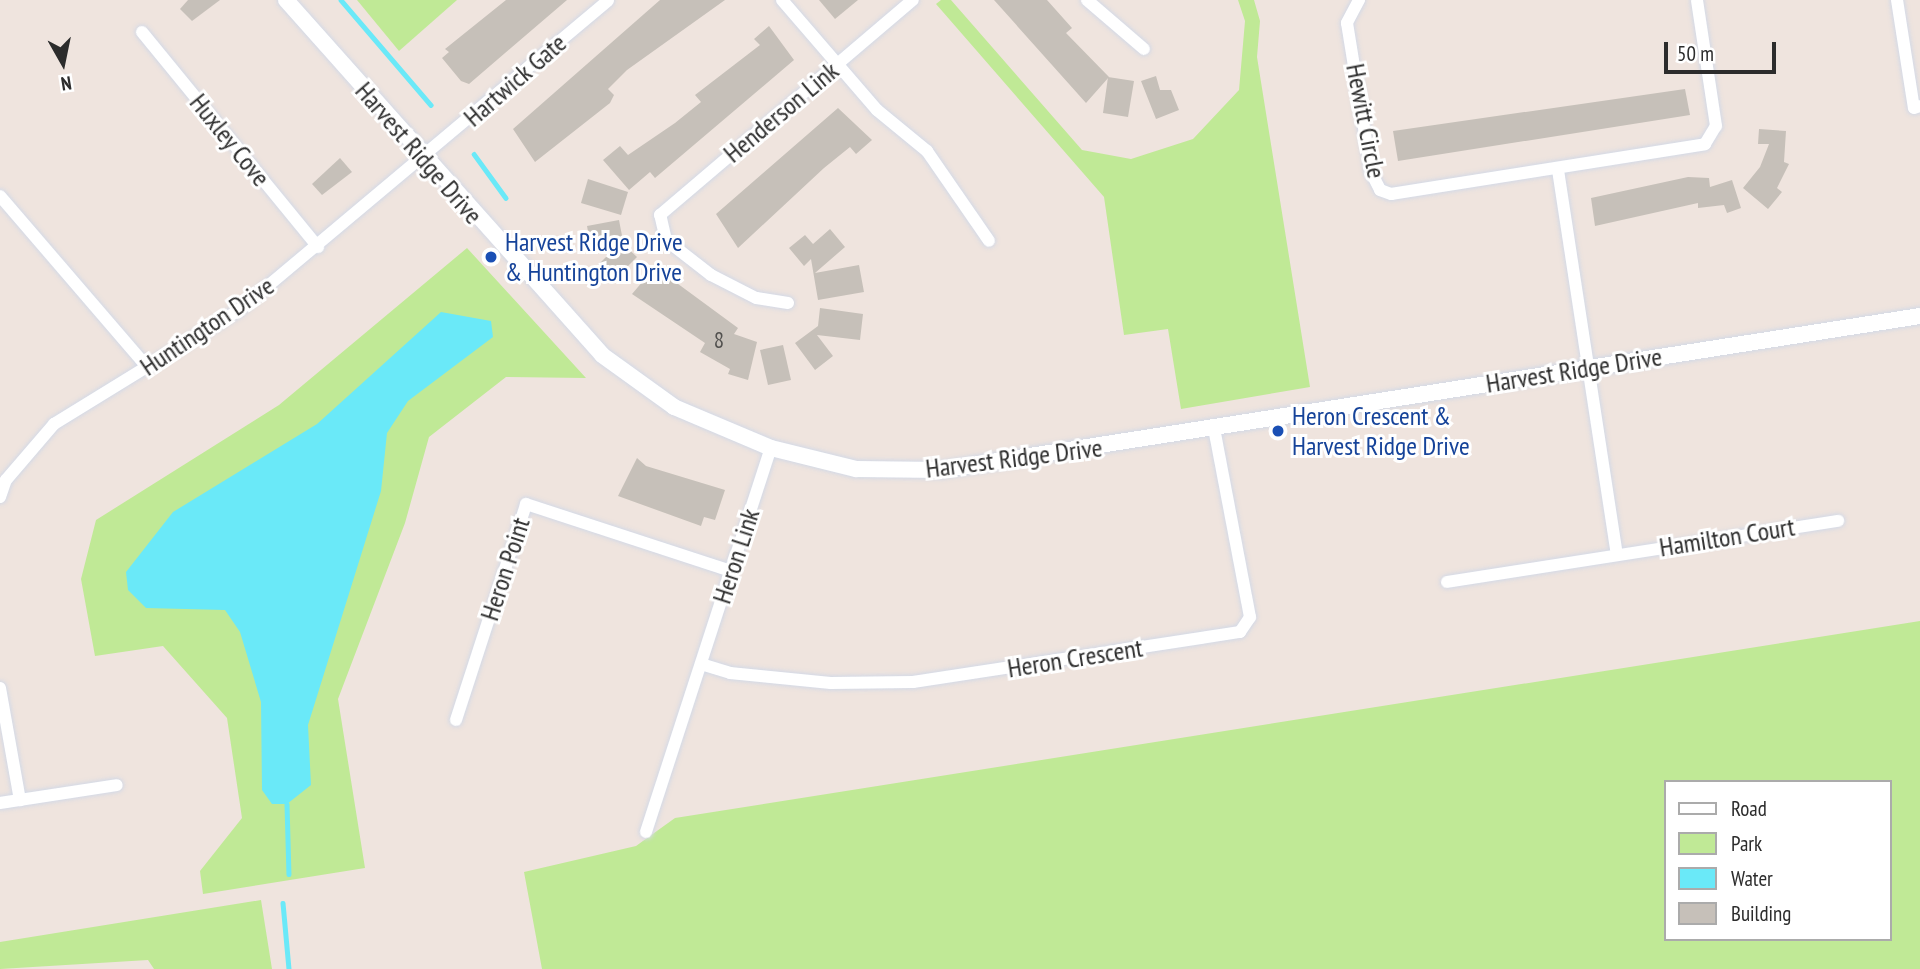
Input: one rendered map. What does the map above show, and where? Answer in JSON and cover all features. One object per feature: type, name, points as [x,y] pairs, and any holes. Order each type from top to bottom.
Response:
[{"type":"street","name":"Harvest Ridge Drive","points":[[286,0],[423,159],[602,355],[674,407],[771,449],[856,469],[941,470],[1920,316]]},
{"type":"street","name":"Hartwick Gate","points":[[423,159],[608,0]]},
{"type":"street","points":[[782,0],[877,110],[926,151],[989,241]]},
{"type":"street","name":"Henderson Link","points":[[788,303],[756,298],[711,275],[659,228],[660,215],[913,0]]},
{"type":"street","points":[[1087,0],[1144,49]]},
{"type":"street","name":"Hewitt Circle","points":[[1359,0],[1347,23],[1371,172],[1380,190],[1403,194],[1696,148],[1711,140],[1716,126],[1698,0]]},
{"type":"street","points":[[1897,0],[1914,108],[1920,106]]},
{"type":"street","name":"Huxley Cove","points":[[142,33],[318,247]]},
{"type":"street","name":"Huntington Drive","points":[[0,497],[3,476],[54,424],[238,312],[423,159]]},
{"type":"street","points":[[1558,170],[1591,367],[1617,554]]},
{"type":"street","points":[[0,196],[148,368]]},
{"type":"street","name":"Heron Crescent","points":[[701,664],[730,673],[831,683],[913,682],[1240,632],[1250,617],[1214,429]]},
{"type":"street","name":"Heron Link","points":[[646,832],[771,449]]},
{"type":"street","name":"Heron Point","points":[[456,720],[526,504],[731,571]]},
{"type":"street","name":"Hamilton Court","points":[[1447,582],[1838,520]]},
{"type":"street","points":[[0,688],[20,800]]},
{"type":"street","points":[[0,803],[117,785]]},
{"type":"green space","points":[[357,0],[457,0],[399,51]]},
{"type":"green space","points":[[941,0],[951,0],[1082,150],[1131,159],[1193,139],[1239,90],[1245,21],[1238,0],[1254,0],[1260,21],[1257,57],[1310,387],[1181,409],[1168,329],[1124,335],[1104,197],[936,4]]},
{"type":"green space","points":[[467,248],[586,378],[506,377],[429,437],[405,523],[338,699],[365,868],[203,894],[200,871],[242,818],[227,718],[163,646],[95,656],[81,579],[96,520],[279,405]]},
{"type":"green space","points":[[1920,621],[1920,969],[542,969],[524,872],[636,846],[675,818]]},
{"type":"green space","points":[[261,900],[272,969],[154,969],[148,960],[0,969],[0,942]]},
{"type":"water","points":[[441,312],[491,321],[493,337],[408,401],[387,433],[381,491],[308,725],[311,785],[287,804],[272,804],[262,790],[261,702],[240,632],[225,610],[146,608],[128,590],[126,572],[173,512],[317,424]]},
{"type":"building","points":[[188,0],[220,0],[192,21],[180,9]]},
{"type":"building","points":[[506,0],[567,0],[469,84],[461,81],[442,58],[449,52],[445,49]]},
{"type":"building","points":[[660,0],[725,0],[627,70],[608,89],[614,95],[610,103],[535,162],[513,129]]},
{"type":"building","points":[[819,0],[858,0],[835,19]]},
{"type":"building","points":[[994,0],[1047,0],[1072,28],[1066,33],[1109,77],[1086,103]]},
{"type":"building","points":[[769,26],[794,60],[655,178],[650,172],[629,190],[603,160],[620,146],[628,155],[675,123],[701,102],[695,95],[760,45],[754,39]]},
{"type":"building","points":[[1156,76],[1160,90],[1171,90],[1179,110],[1156,119],[1141,81]]},
{"type":"building","points":[[1108,77],[1134,81],[1128,117],[1103,113]]},
{"type":"building","points":[[1685,89],[1690,115],[1398,161],[1393,131]]},
{"type":"building","points":[[838,108],[872,140],[856,154],[850,147],[738,248],[716,214]]},
{"type":"building","points":[[1759,129],[1786,131],[1784,162],[1789,164],[1777,188],[1782,192],[1768,209],[1743,188],[1760,167],[1769,144],[1758,144]]},
{"type":"building","points":[[340,158],[352,172],[322,195],[312,184]]},
{"type":"building","points":[[1688,177],[1709,178],[1710,187],[1732,180],[1741,208],[1727,213],[1724,205],[1698,208],[1698,203],[1595,226],[1591,198]]},
{"type":"building","points":[[588,179],[628,192],[621,215],[581,203]]},
{"type":"building","points":[[619,220],[623,241],[591,247],[587,226]]},
{"type":"building","points":[[830,229],[845,247],[815,273],[859,265],[864,292],[818,300],[811,259],[804,266],[789,248],[805,235],[813,244]]},
{"type":"building","points":[[621,242],[637,257],[614,280],[598,265]]},
{"type":"building","points":[[655,267],[738,328],[734,334],[757,342],[748,380],[728,374],[730,369],[700,352],[705,343],[632,294]]},
{"type":"building","points":[[820,308],[863,314],[860,340],[817,335],[833,356],[815,370],[795,343],[818,326]]},
{"type":"building","points":[[783,345],[791,380],[768,385],[760,350]]},
{"type":"building","points":[[637,458],[646,466],[725,490],[715,520],[704,517],[701,526],[618,496]]},
{"type":"waterway","points":[[341,0],[431,105]]},
{"type":"waterway","points":[[474,154],[506,198]]},
{"type":"waterway","points":[[287,804],[289,874]]},
{"type":"waterway","points":[[283,903],[289,969]]},
{"type":"place","name":"Harvest Ridge Drive & Huntington Drive","points":[[491,257]]},
{"type":"place","name":"Heron Crescent & Harvest Ridge Drive","points":[[1278,431]]}]
